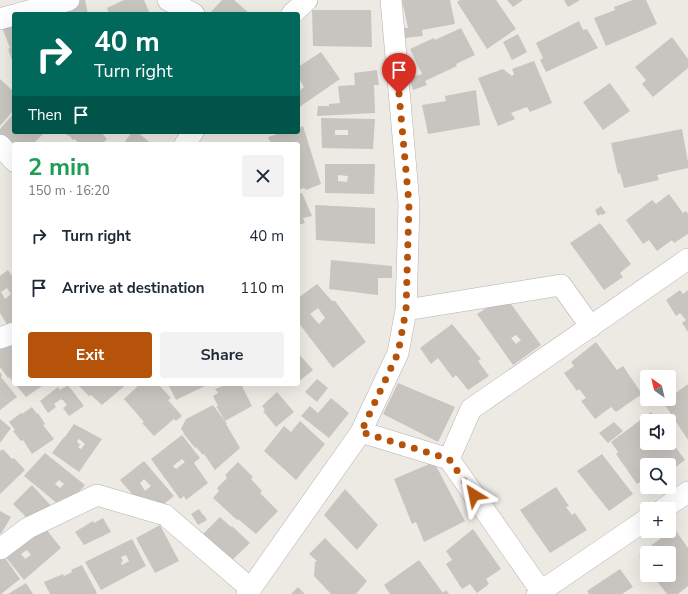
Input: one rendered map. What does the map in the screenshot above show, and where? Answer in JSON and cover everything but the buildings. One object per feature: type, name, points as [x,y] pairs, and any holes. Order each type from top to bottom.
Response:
[{"type":"street","points":[[25,12],[69,0]]},
{"type":"street","points":[[168,0],[190,12]]},
{"type":"street","points":[[294,12],[307,0]]},
{"type":"street","points":[[0,549],[28,528],[97,495],[165,515],[249,592],[361,432],[398,353],[406,310],[409,204],[391,0]]},
{"type":"street","points":[[0,19],[12,16]]},
{"type":"street","points":[[0,145],[12,159]]},
{"type":"street","points":[[449,459],[471,409],[688,259]]},
{"type":"street","points":[[406,310],[561,285],[591,327]]},
{"type":"street","points":[[0,338],[12,334]]},
{"type":"street","points":[[361,432],[449,459],[540,593],[640,524]]},
{"type":"street","points":[[673,502],[688,492]]},
{"type":"route","points":[[399,94],[409,204],[406,310],[398,353],[361,432],[449,459],[474,495]]}]
